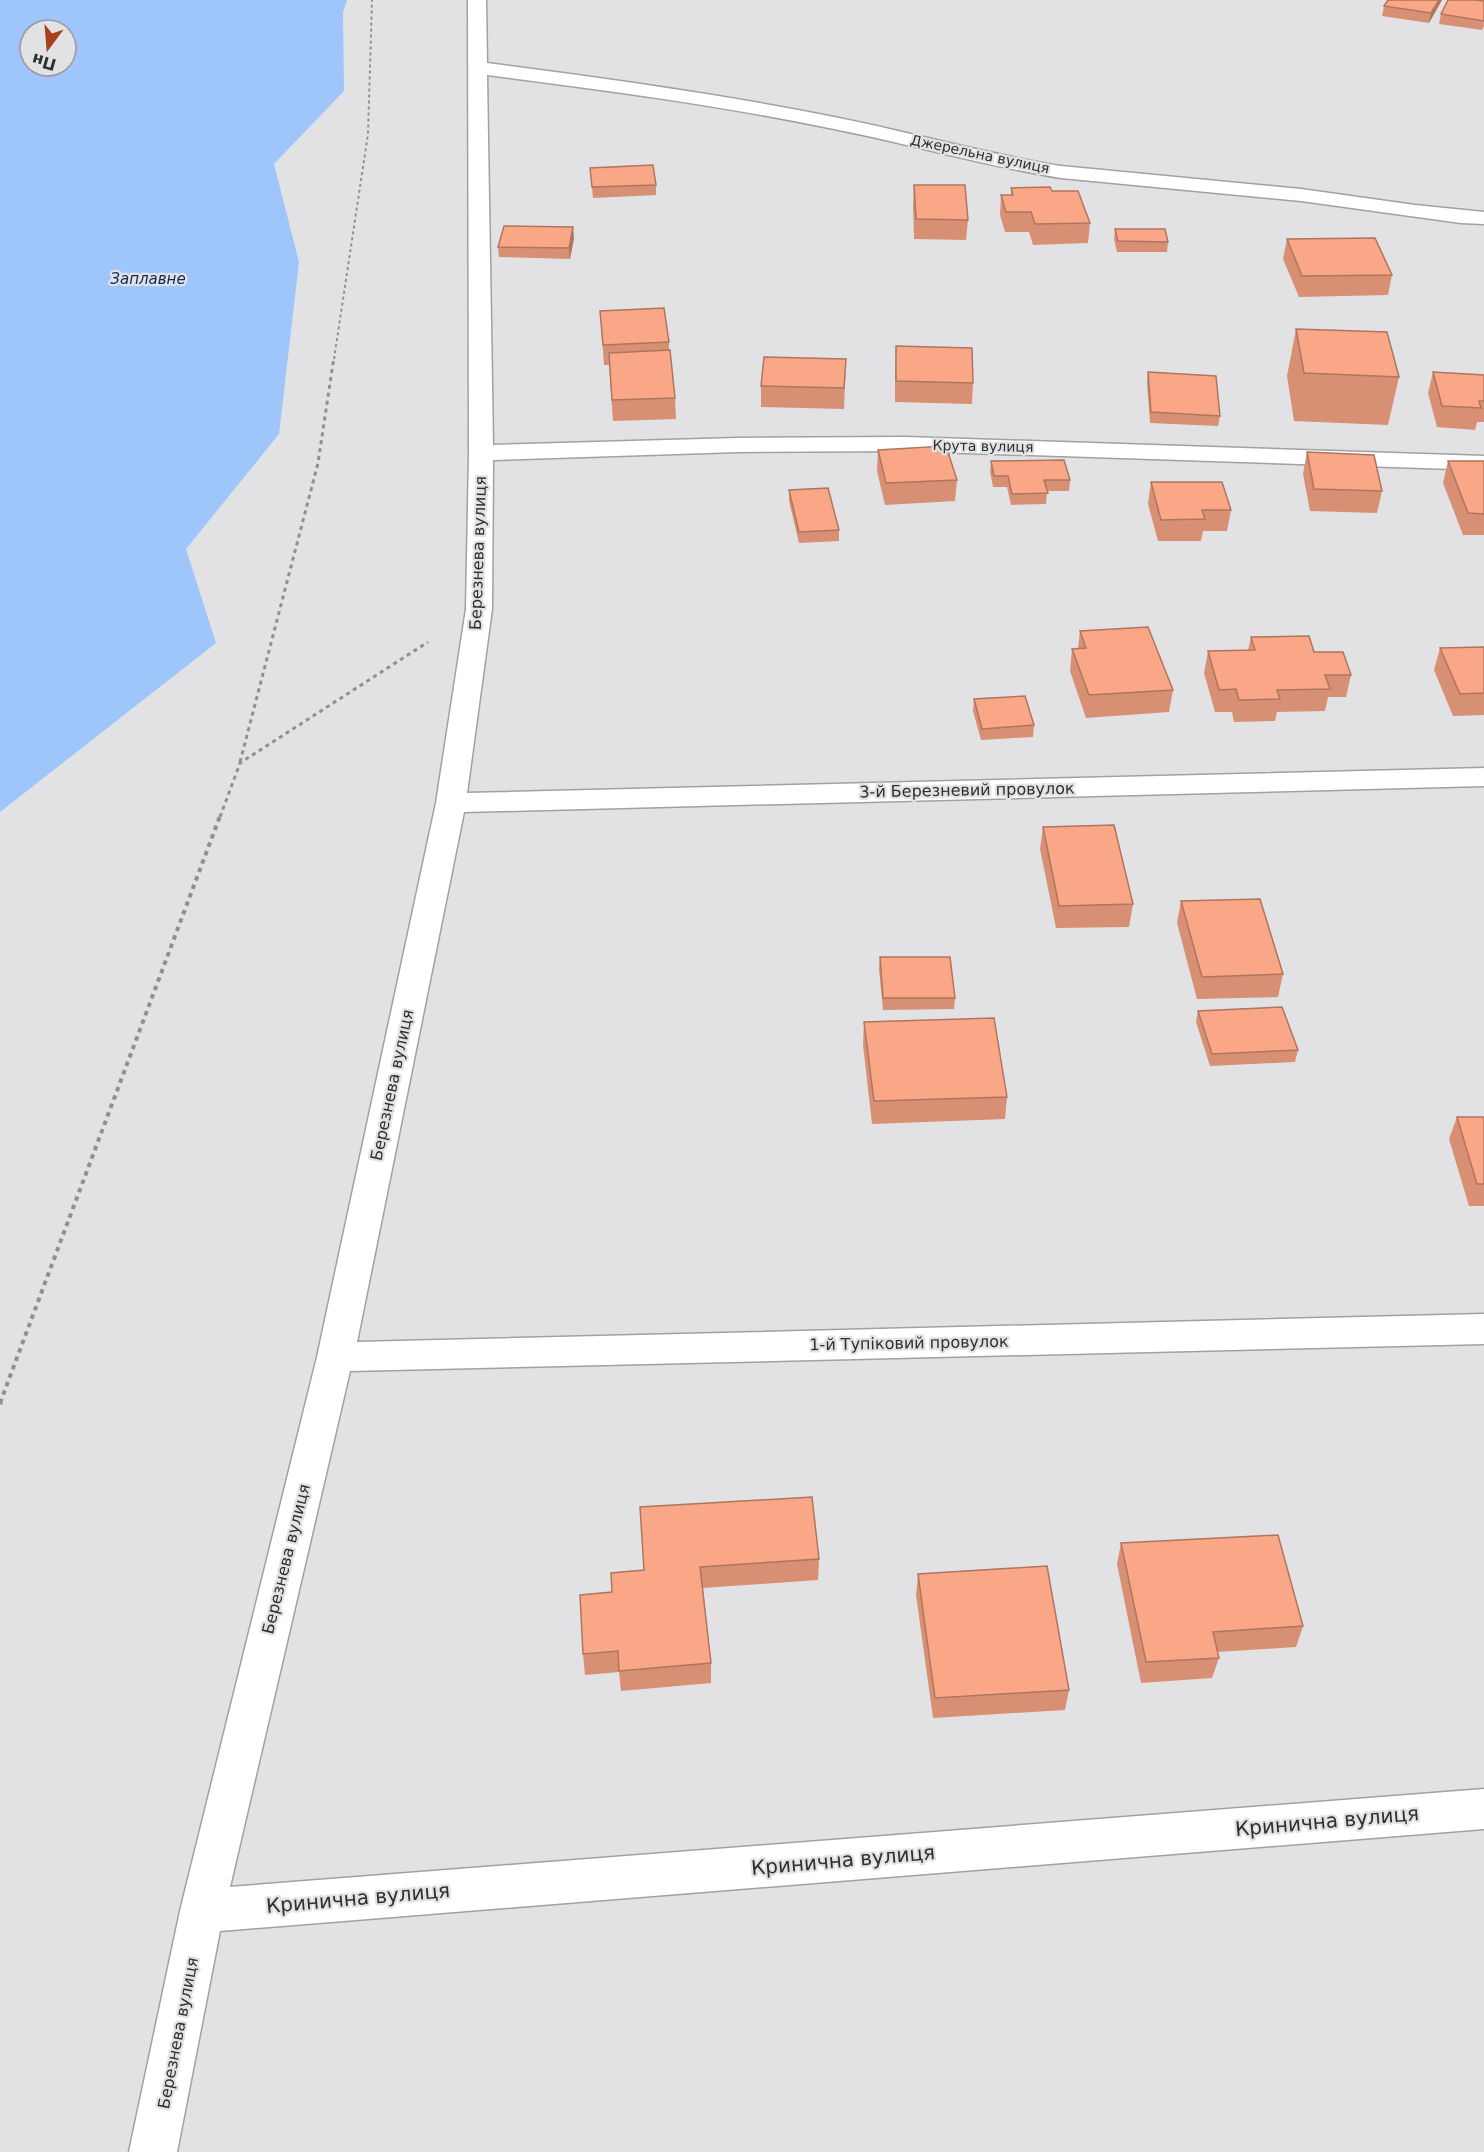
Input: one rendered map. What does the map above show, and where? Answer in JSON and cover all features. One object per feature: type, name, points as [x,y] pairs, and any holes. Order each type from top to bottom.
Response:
[{"type":"street","name":"Березнева вулиця","points":[[153,2152],[202,1911],[335,1357],[451,802],[480,609],[477,0]]},
{"type":"street","name":"Джерельна вулиця","points":[[479,68],[604,84],[766,111],[882,133],[1027,166],[1079,174],[1276,192],[1415,213],[1484,218]]},
{"type":"street","name":"Крута вулиця","points":[[481,453],[738,445],[906,444],[1484,462]]},
{"type":"street","name":"3-й Березневий провулок","points":[[451,802],[1484,777]]},
{"type":"street","name":"1-й Тупіковий провулок","points":[[335,1357],[1484,1329]]},
{"type":"street","name":"Кринична вулиця","points":[[202,1911],[1484,1809]]},
{"type":"path","points":[[0,1404],[240,762],[318,463],[368,134],[372,0]]},
{"type":"path","points":[[240,762],[480,609]]},
{"type":"water","name":"Заплавне","points":[[0,0],[347,0],[343,12],[344,91],[274,164],[299,262],[279,434],[186,549],[216,643],[0,812]]},
{"type":"building","points":[[1388,0],[1439,0],[1431,13],[1384,6]]},
{"type":"building","points":[[1448,0],[1484,1],[1484,21],[1441,14]]},
{"type":"building","points":[[653,165],[656,185],[592,187],[590,168]]},
{"type":"building","points":[[914,185],[965,185],[968,220],[916,219]]},
{"type":"building","points":[[1050,187],[1052,191],[1078,191],[1090,223],[1035,224],[1031,212],[1006,212],[1001,195],[1013,195],[1011,188]]},
{"type":"building","points":[[504,226],[573,227],[569,248],[498,247]]},
{"type":"building","points":[[1115,229],[1165,229],[1168,242],[1118,241]]},
{"type":"building","points":[[1375,238],[1392,275],[1302,276],[1287,239]]},
{"type":"building","points":[[664,308],[669,342],[603,345],[600,311]]},
{"type":"building","points":[[1296,329],[1387,332],[1399,377],[1304,373]]},
{"type":"building","points":[[896,346],[972,348],[973,383],[896,381]]},
{"type":"building","points":[[670,350],[675,398],[612,400],[609,353]]},
{"type":"building","points":[[764,357],[846,359],[844,388],[761,386]]},
{"type":"building","points":[[1148,372],[1216,376],[1220,416],[1151,412]]},
{"type":"building","points":[[1433,372],[1484,375],[1484,401],[1479,401],[1481,408],[1442,406]]},
{"type":"building","points":[[946,446],[957,480],[886,483],[878,450]]},
{"type":"building","points":[[1307,452],[1374,455],[1382,491],[1314,489]]},
{"type":"building","points":[[1064,460],[1070,480],[1044,480],[1048,493],[1012,494],[1008,476],[994,476],[991,461]]},
{"type":"building","points":[[1448,461],[1484,461],[1484,514],[1468,513]]},
{"type":"building","points":[[1151,482],[1222,482],[1231,510],[1202,510],[1205,519],[1161,520]]},
{"type":"building","points":[[828,488],[839,530],[799,532],[789,490]]},
{"type":"building","points":[[1148,627],[1173,690],[1089,695],[1072,649],[1086,648],[1080,631]]},
{"type":"building","points":[[1309,636],[1314,652],[1343,652],[1351,675],[1325,675],[1330,689],[1277,690],[1280,699],[1239,700],[1236,689],[1219,690],[1208,651],[1255,650],[1251,637]]},
{"type":"building","points":[[1484,647],[1484,693],[1460,694],[1440,648]]},
{"type":"building","points":[[1025,696],[1034,725],[982,729],[974,699]]},
{"type":"building","points":[[1114,825],[1133,904],[1059,906],[1043,827]]},
{"type":"building","points":[[1260,899],[1283,974],[1202,977],[1181,901]]},
{"type":"building","points":[[880,957],[950,957],[955,998],[883,998]]},
{"type":"building","points":[[1282,1007],[1298,1050],[1212,1054],[1198,1011]]},
{"type":"building","points":[[994,1018],[1007,1097],[874,1101],[864,1022]]},
{"type":"building","points":[[1457,1117],[1484,1117],[1484,1184],[1477,1184]]},
{"type":"building","points":[[812,1497],[819,1559],[700,1567],[711,1663],[619,1671],[618,1651],[583,1654],[580,1595],[612,1592],[611,1573],[644,1570],[640,1507]]},
{"type":"building","points":[[1278,1535],[1303,1626],[1213,1632],[1219,1658],[1146,1662],[1121,1543]]},
{"type":"building","points":[[1047,1566],[1069,1690],[935,1698],[918,1574]]}]
